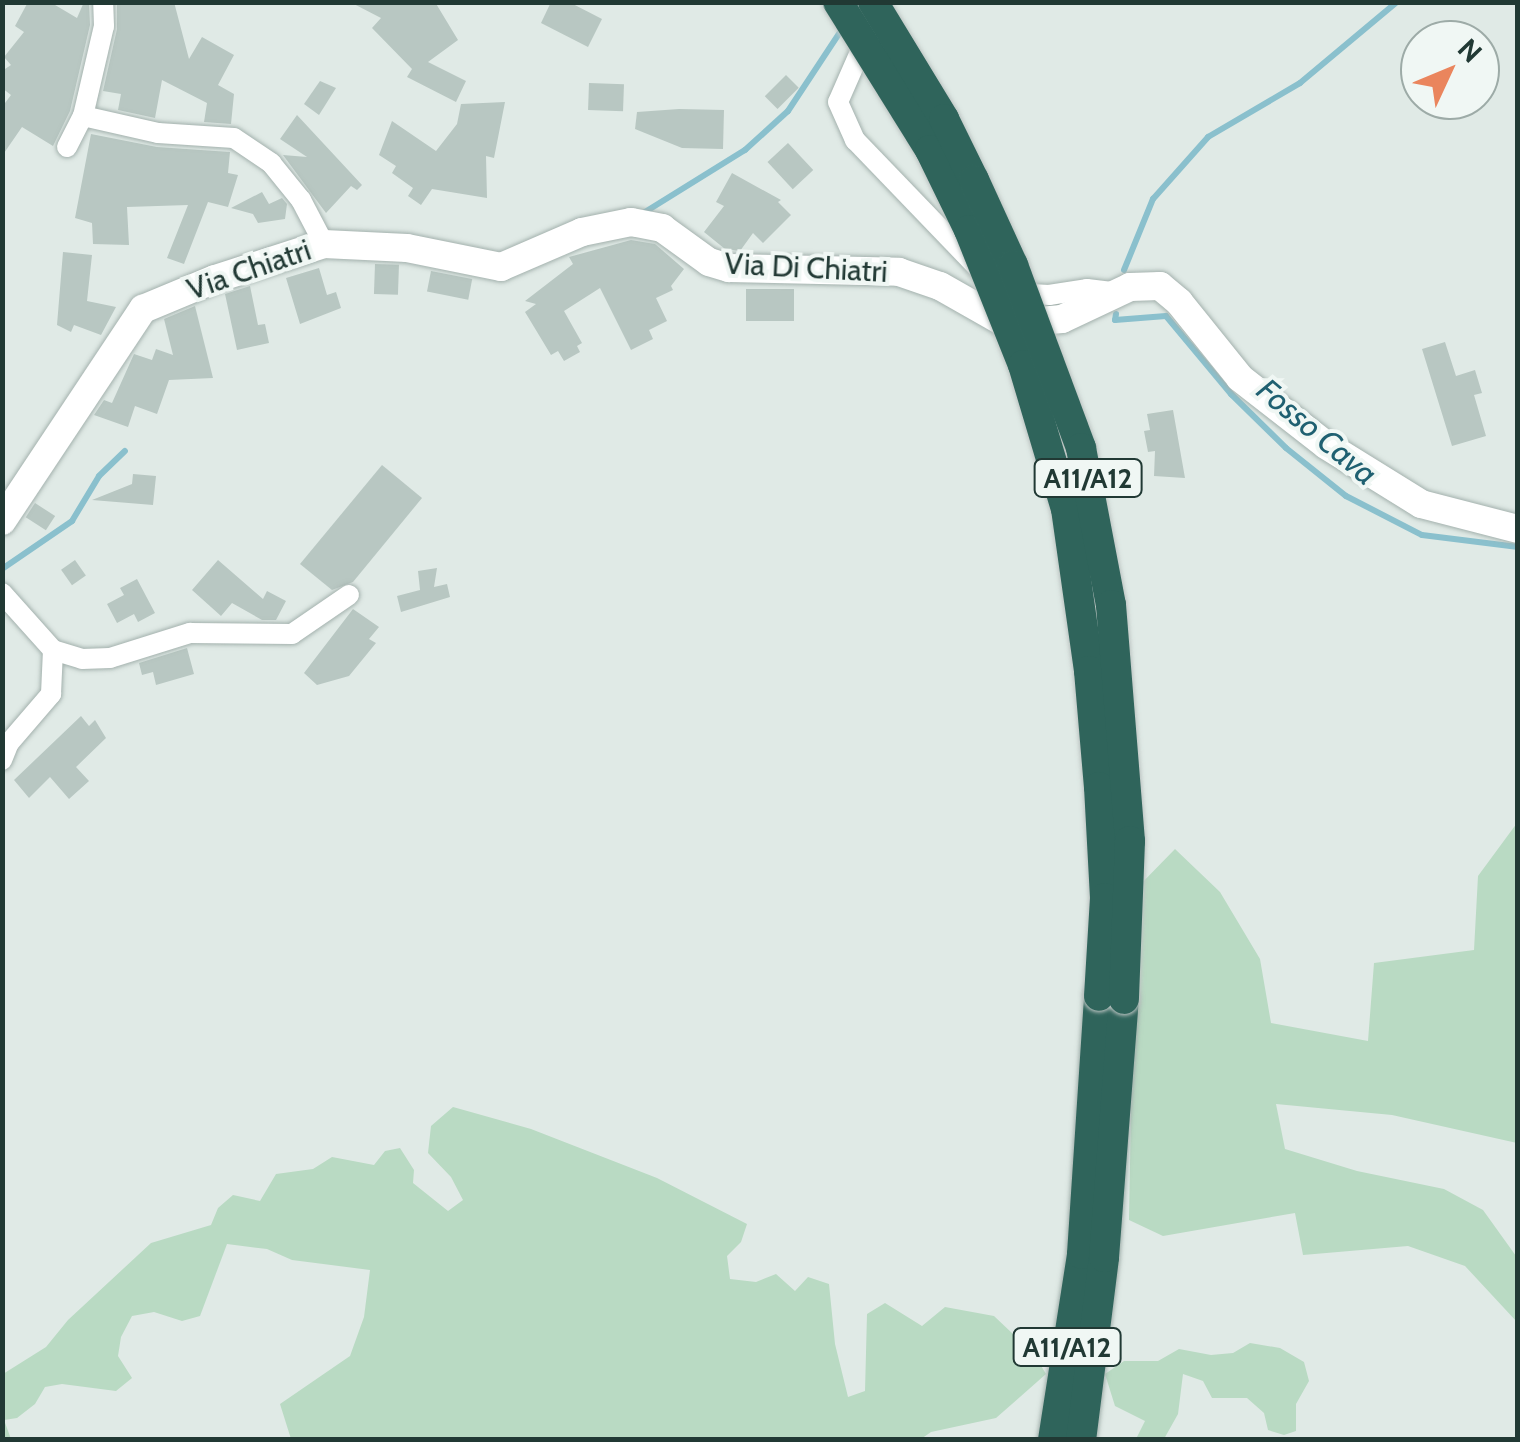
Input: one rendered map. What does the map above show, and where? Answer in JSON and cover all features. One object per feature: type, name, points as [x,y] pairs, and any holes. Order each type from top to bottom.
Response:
[{"type":"highway","name":"A11/A12","points":[[838,2],[930,150],[969,230],[1024,365],[1066,509],[1087,652],[1100,787],[1112,997]]},
{"type":"highway","name":"A11/A12","points":[[873,2],[897,36],[974,180],[1013,265],[1081,448],[1111,605],[1130,841],[1112,997],[1081,1440]]},
{"type":"highway","name":"A11/A12","points":[[1053,1440],[1093,1256]]},
{"type":"street","points":[[67,147],[83,116],[104,26],[104,2]]},
{"type":"street","points":[[883,2],[838,102],[855,140],[977,268],[1010,292],[1049,295],[1087,288],[1118,293]]},
{"type":"street","points":[[83,116],[158,132],[234,138],[271,163],[301,200],[324,244]]},
{"type":"street","name":"Via Chiatri","points":[[2,521],[143,309],[214,279],[324,244],[407,248],[501,267],[604,226],[631,222],[662,228]]},
{"type":"street","name":"Via Di Chiatri","points":[[662,228],[709,262],[730,268],[899,272],[940,286],[1007,324],[1062,319],[1130,287],[1160,286],[1179,302],[1240,378],[1326,445],[1421,504],[1518,529]]},
{"type":"street","points":[[4,593],[54,650],[82,659],[110,658],[190,633],[292,634],[349,595]]},
{"type":"street","points":[[2,760],[9,743],[50,694],[54,650]]},
{"type":"green space","points":[[1517,823],[1517,1143],[1392,1115],[1276,1104],[1285,1149],[1357,1171],[1444,1189],[1483,1210],[1516,1256],[1517,1322],[1465,1266],[1408,1246],[1303,1255],[1295,1213],[1163,1236],[1129,1220],[1135,890],[1175,849],[1220,892],[1260,959],[1271,1023],[1368,1041],[1374,963],[1474,950],[1478,876]]},
{"type":"green space","points":[[453,1107],[531,1129],[657,1178],[747,1224],[741,1242],[727,1256],[730,1279],[756,1282],[776,1274],[795,1291],[808,1277],[829,1284],[835,1344],[848,1397],[865,1391],[867,1314],[885,1303],[922,1326],[945,1307],[994,1316],[1034,1354],[1046,1374],[996,1418],[931,1432],[921,1439],[291,1439],[280,1404],[350,1356],[364,1317],[370,1270],[292,1260],[267,1249],[227,1244],[200,1316],[182,1321],[154,1312],[132,1316],[121,1337],[118,1356],[132,1378],[116,1391],[62,1384],[45,1387],[35,1404],[17,1418],[4,1420],[11,1439],[3,1439],[3,1374],[46,1347],[68,1320],[151,1243],[211,1225],[218,1208],[233,1195],[260,1201],[276,1174],[313,1169],[332,1157],[374,1165],[385,1151],[400,1148],[414,1170],[413,1183],[448,1211],[463,1200],[451,1177],[428,1153],[431,1126]]},
{"type":"green space","points":[[1250,1343],[1280,1348],[1304,1362],[1309,1381],[1296,1404],[1296,1431],[1284,1435],[1268,1430],[1264,1413],[1247,1398],[1212,1398],[1203,1381],[1183,1374],[1178,1414],[1164,1439],[1136,1439],[1145,1421],[1115,1406],[1105,1374],[1124,1361],[1158,1361],[1179,1349],[1211,1355],[1233,1353]]},
{"type":"building","points":[[28,2],[50,2],[77,18],[84,2],[89,2],[90,25],[70,111],[53,146],[22,127],[2,156],[2,107],[11,95],[2,88],[2,71],[11,65],[4,57],[24,32],[15,26]]},
{"type":"building","points":[[117,2],[174,2],[189,59],[202,37],[234,55],[218,85],[234,94],[231,124],[204,122],[207,103],[162,80],[155,118],[118,110],[121,94],[103,91],[117,29]]},
{"type":"building","points":[[350,2],[435,2],[458,40],[428,62],[466,81],[456,102],[407,77],[412,69],[372,28],[381,18]]},
{"type":"building","points":[[551,2],[569,2],[602,19],[588,47],[541,23]]},
{"type":"building","points":[[786,75],[799,88],[778,109],[765,96]]},
{"type":"building","points":[[320,81],[336,88],[319,115],[304,104]]},
{"type":"building","points":[[589,83],[624,84],[623,111],[588,110]]},
{"type":"building","points":[[505,102],[494,158],[486,156],[487,198],[432,189],[421,205],[408,196],[413,188],[392,173],[396,166],[379,155],[392,121],[436,151],[457,124],[461,104]]},
{"type":"building","points":[[724,110],[723,149],[682,148],[635,129],[637,112]]},
{"type":"building","points":[[297,115],[362,185],[357,190],[351,186],[326,213],[283,155],[307,157],[280,139]]},
{"type":"building","points":[[91,134],[157,147],[230,152],[228,173],[238,175],[228,207],[208,202],[184,264],[167,258],[188,205],[127,207],[129,245],[93,244],[92,223],[75,218]]},
{"type":"building","points":[[788,143],[813,170],[793,189],[768,162]]},
{"type":"building","points":[[732,173],[781,200],[778,202],[791,215],[763,243],[753,233],[740,251],[725,249],[704,232],[724,206],[716,202]]},
{"type":"building","points":[[262,192],[269,204],[282,198],[287,204],[285,219],[258,223],[253,214],[231,208]]},
{"type":"building","points":[[631,240],[655,244],[684,269],[671,286],[673,290],[656,298],[667,321],[649,330],[653,339],[631,350],[600,288],[564,311],[582,343],[577,346],[580,352],[564,361],[558,351],[551,355],[525,312],[536,304],[525,301],[573,264],[569,257]]},
{"type":"building","points":[[63,252],[92,255],[87,301],[116,307],[101,335],[74,325],[71,332],[57,325]]},
{"type":"building","points":[[375,264],[399,265],[398,295],[374,294]]},
{"type":"building","points":[[319,268],[327,295],[336,292],[341,308],[300,324],[286,278]]},
{"type":"building","points":[[431,271],[472,279],[468,300],[427,292]]},
{"type":"building","points":[[250,286],[258,325],[265,324],[269,343],[237,350],[225,294]]},
{"type":"building","points":[[746,289],[794,289],[794,321],[746,321]]},
{"type":"building","points":[[195,306],[213,378],[169,380],[157,414],[135,406],[128,427],[94,415],[104,400],[112,403],[134,354],[152,360],[156,349],[173,355],[164,319]]},
{"type":"building","points":[[1445,342],[1456,376],[1475,370],[1482,393],[1474,395],[1486,436],[1452,446],[1422,349]]},
{"type":"building","points":[[1173,410],[1185,478],[1154,476],[1155,451],[1148,452],[1144,431],[1150,430],[1147,414]]},
{"type":"building","points":[[382,465],[422,498],[353,582],[332,590],[300,564]]},
{"type":"building","points":[[133,474],[156,476],[153,505],[92,500],[132,484]]},
{"type":"building","points":[[35,503],[55,516],[46,530],[26,517]]},
{"type":"building","points":[[75,560],[86,576],[72,585],[61,570]]},
{"type":"building","points":[[218,560],[263,599],[267,591],[286,601],[276,620],[262,620],[232,603],[221,616],[192,590]]},
{"type":"building","points":[[437,568],[434,587],[447,584],[450,597],[401,612],[397,596],[420,590],[418,571]]},
{"type":"building","points":[[137,579],[155,613],[138,622],[134,614],[117,623],[107,604],[124,595],[120,588]]},
{"type":"building","points":[[353,609],[379,627],[369,639],[376,643],[349,676],[317,685],[304,673]]},
{"type":"building","points":[[187,648],[194,674],[156,685],[153,672],[142,675],[139,663]]},
{"type":"building","points":[[81,716],[89,726],[95,720],[106,738],[76,767],[89,781],[69,799],[50,777],[29,798],[14,780]]},
{"type":"waterway","points":[[1124,270],[1153,199],[1208,137],[1300,83],[1397,2]]},
{"type":"waterway","points":[[645,212],[745,150],[788,111],[844,26]]},
{"type":"waterway","name":"Fosso Cava","points":[[1116,314],[1115,320],[1166,316],[1231,394],[1286,448],[1346,496],[1422,535],[1518,547]]},
{"type":"waterway","name":"Fosso Cava","points":[[2,569],[72,521],[99,476],[125,451]]}]
